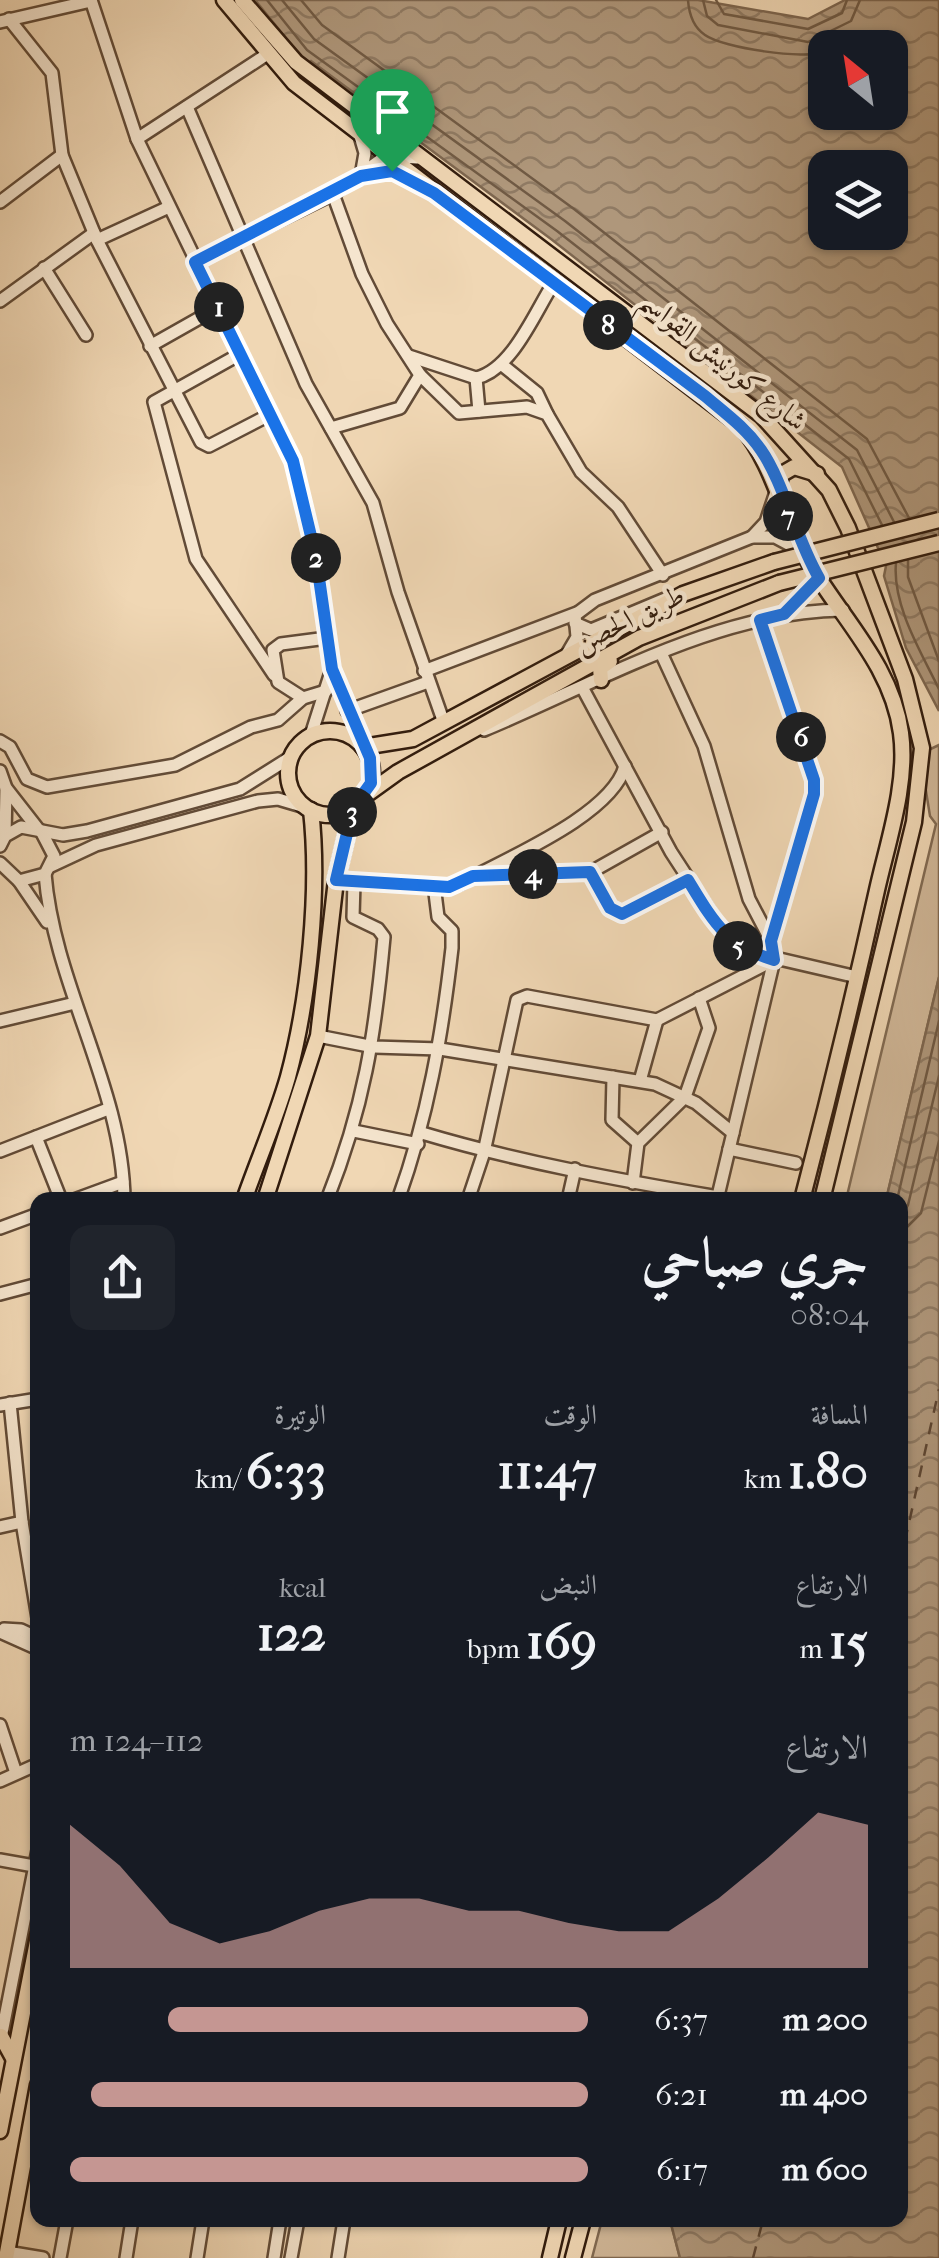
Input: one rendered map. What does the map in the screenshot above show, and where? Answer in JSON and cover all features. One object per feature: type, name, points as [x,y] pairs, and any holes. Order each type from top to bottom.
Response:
[{"type":"main road","name":"شارع كورنيش القواسم","points":[[224,0],[266,55],[360,136],[741,426],[764,453],[803,552],[843,610],[888,689],[901,732],[901,773],[804,1192]]},
{"type":"main road","name":"شارع كورنيش القواسم","points":[[242,0],[296,62],[417,158],[762,416],[818,474],[848,528],[919,724],[922,772],[914,822],[824,1192]]},
{"type":"main road","points":[[777,489],[782,474],[794,467],[818,474]]},
{"type":"main road","name":"طريق الحصن","points":[[364,746],[413,739],[683,594],[774,562],[939,520]]},
{"type":"main road","name":"طريق الحصن","points":[[366,795],[439,749],[639,638],[779,583],[939,543]]},
{"type":"main road","points":[[600,680],[600,668],[609,662],[779,583]]},
{"type":"main road","points":[[843,610],[860,606],[870,588]]},
{"type":"main road","points":[[247,1192],[288,1078],[300,1010],[314,864],[308,809],[290,784],[291,757],[311,736],[334,731],[364,746],[372,770],[366,795],[353,808],[332,815],[308,809]]},
{"type":"main road","points":[[268,1192],[318,1036],[336,880],[353,808]]},
{"type":"main road","points":[[857,921],[866,936]]},
{"type":"main road","points":[[0,2130],[30,1975]]},
{"type":"main road","points":[[0,2040],[13,2058]]},
{"type":"main road","points":[[6,2255],[30,2128]]},
{"type":"main road","points":[[550,2258],[557,2227]]},
{"type":"main road","points":[[574,2258],[581,2227]]},
{"type":"street","points":[[271,414],[204,445],[95,236],[62,156],[52,73],[4,20],[91,0],[137,139],[195,262],[219,307],[240,354],[271,414],[293,461],[306,506],[332,669],[364,746]]},
{"type":"street","points":[[137,139],[266,55]]},
{"type":"street","points":[[186,107],[230,200],[242,241],[306,384],[373,503],[426,677],[444,723]]},
{"type":"street","points":[[360,136],[365,153],[361,176]]},
{"type":"street","points":[[0,202],[62,156]]},
{"type":"street","points":[[195,262],[333,194],[386,156],[417,158]]},
{"type":"street","points":[[361,176],[392,171],[410,177]]},
{"type":"street","points":[[333,194],[362,274],[387,324],[420,375],[454,411],[527,406],[547,414]]},
{"type":"street","points":[[0,301],[95,236],[169,206]]},
{"type":"street","points":[[44,268],[86,335]]},
{"type":"street","points":[[410,356],[476,378],[501,364],[553,284]]},
{"type":"street","points":[[150,346],[219,307]]},
{"type":"street","points":[[240,354],[154,402],[196,559],[282,689],[303,698]]},
{"type":"street","points":[[501,364],[537,392],[581,472],[618,508],[662,575]]},
{"type":"street","points":[[331,428],[400,408],[420,375]]},
{"type":"street","points":[[476,378],[479,411]]},
{"type":"street","points":[[752,537],[766,522],[777,489]]},
{"type":"street","points":[[347,711],[576,618],[586,604],[752,537],[775,537],[803,552]]},
{"type":"street","points":[[784,614],[819,578]]},
{"type":"street","points":[[576,618],[591,630],[636,608],[683,594]]},
{"type":"street","points":[[439,749],[662,654],[760,620],[784,614],[843,610]]},
{"type":"street","points":[[565,657],[575,644],[576,618]]},
{"type":"street","points":[[760,620],[814,780],[814,794],[771,941]]},
{"type":"street","points":[[274,674],[273,650],[277,645],[328,638]]},
{"type":"street","points":[[662,654],[704,746],[749,899],[771,941],[774,960],[719,1192]]},
{"type":"street","points":[[311,736],[332,669]]},
{"type":"street","points":[[582,687],[688,880],[725,935],[745,951],[857,976]]},
{"type":"street","points":[[0,741],[10,748],[27,779],[55,786],[190,760],[234,735],[278,720],[303,698],[326,692]]},
{"type":"street","points":[[2,843],[21,827],[87,831],[240,789],[291,757]]},
{"type":"street","points":[[336,880],[449,887],[592,809],[620,784],[625,766]]},
{"type":"street","points":[[0,771],[6,788],[53,846],[48,870],[51,930],[108,1109],[124,1192]]},
{"type":"street","points":[[2,843],[6,788]]},
{"type":"street","points":[[10,878],[48,870],[85,848],[244,804],[278,800],[308,809]]},
{"type":"street","points":[[234,820],[244,804]]},
{"type":"street","points":[[473,876],[590,872],[662,832]]},
{"type":"street","points":[[0,863],[51,930]]},
{"type":"street","points":[[590,872],[610,908],[622,914],[688,880]]},
{"type":"street","points":[[330,1192],[354,1131],[374,1046],[384,938],[378,929],[353,916],[354,882]]},
{"type":"street","points":[[401,1192],[420,1139],[440,1048],[452,932],[438,917],[434,885]]},
{"type":"street","points":[[471,1192],[507,1058],[515,1003],[522,997],[657,1020],[774,960]]},
{"type":"street","points":[[633,1183],[638,1143],[685,1097],[708,1028],[700,998]]},
{"type":"street","points":[[0,1021],[74,1003]]},
{"type":"street","points":[[640,1081],[657,1020]]},
{"type":"street","points":[[318,1036],[374,1046],[440,1048],[640,1081],[685,1097],[733,1134]]},
{"type":"street","points":[[613,1077],[612,1120],[638,1143]]},
{"type":"street","points":[[0,1151],[108,1109]]},
{"type":"street","points":[[354,1131],[420,1139],[680,1192]]},
{"type":"street","points":[[36,1137],[58,1192]]},
{"type":"street","points":[[729,1149],[796,1163]]},
{"type":"street","points":[[570,1192],[575,1170]]},
{"type":"street","points":[[96,1192],[124,1182]]},
{"type":"street","points":[[0,1228],[30,1217]]},
{"type":"street","points":[[0,1294],[30,1286]]},
{"type":"street","points":[[30,1400],[5,1404],[30,1574]]},
{"type":"street","points":[[0,1527],[22,1522]]},
{"type":"street","points":[[0,1631],[22,1630],[30,1634]]},
{"type":"street","points":[[0,1631],[30,1645]]},
{"type":"street","points":[[0,1725],[16,1772]]},
{"type":"street","points":[[0,1780],[30,1767]]},
{"type":"street","points":[[0,1860],[30,1865]]},
{"type":"street","points":[[0,2040],[30,1886]]},
{"type":"street","points":[[60,2258],[66,2227]]},
{"type":"street","points":[[126,2258],[131,2227]]},
{"type":"street","points":[[197,2258],[202,2227]]},
{"type":"street","points":[[274,2258],[279,2227]]},
{"type":"street","points":[[291,2258],[297,2227]]},
{"type":"street","points":[[338,2258],[343,2227]]},
{"type":"street","points":[[6,2255],[43,2258]]},
{"type":"shaded area","points":[[939,745],[939,977],[888,1192],[848,1192],[936,824],[930,816],[920,754]]},
{"type":"shaded area","points":[[600,2227],[672,2227],[680,2258],[592,2258]]},
{"type":"water","points":[[255,0],[698,0],[808,19],[845,0],[939,0],[939,711],[906,648],[884,576],[886,566],[842,467],[551,239],[311,61],[307,64]]},
{"type":"water","points":[[939,977],[939,2258],[680,2258],[672,2227],[908,2227],[908,1192],[888,1192]]},
{"type":"ferry route","points":[[908,1527],[939,1389]]},
{"type":"ferry route","points":[[753,2258],[761,2227]]},
{"type":"route","points":[[392,171],[410,177],[434,193],[705,396],[741,426],[764,453],[803,552],[819,578],[799,603],[784,614],[760,620],[814,780],[814,794],[771,941],[774,960],[745,951],[725,935],[688,880],[622,914],[610,908],[590,872],[473,876],[449,887],[336,880],[344,833],[353,808],[371,783],[370,758],[332,669],[316,557],[293,461],[195,262],[333,194],[361,176],[392,171]]}]
